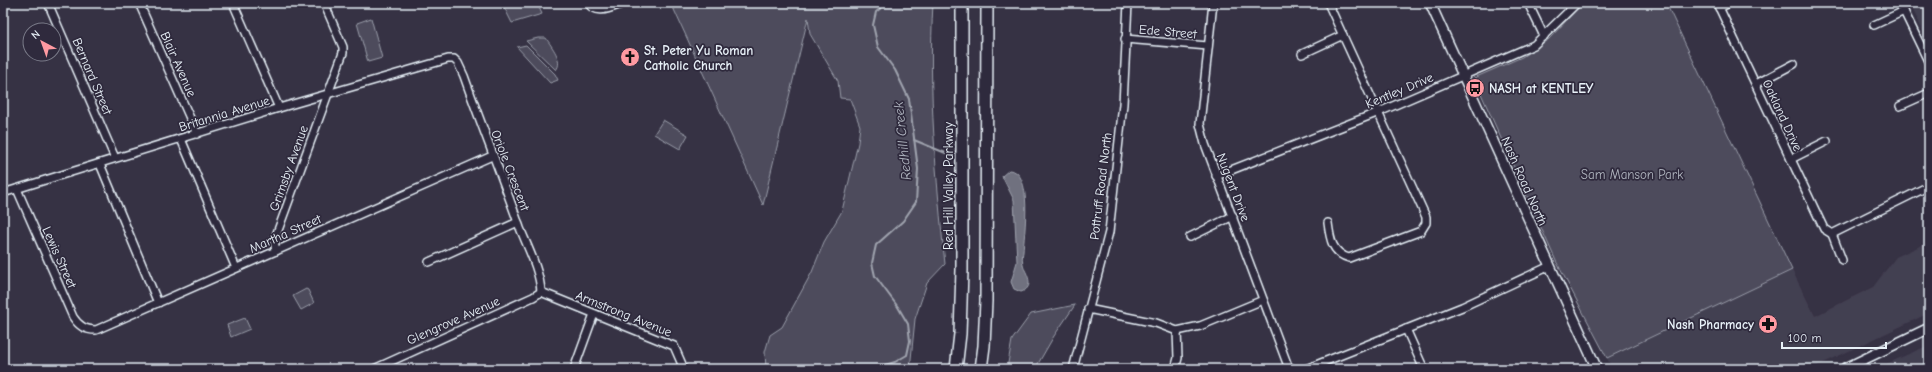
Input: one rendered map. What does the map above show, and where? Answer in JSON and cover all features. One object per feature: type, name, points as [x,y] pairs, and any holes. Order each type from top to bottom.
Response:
[{"type":"highway","name":"Red Hill Valley Parkway","points":[[956,369],[960,334],[962,270],[962,3]]},
{"type":"highway","points":[[981,369],[984,346],[986,301],[987,3]]},
{"type":"main road","name":"Nash Road North","points":[[1430,3],[1597,369]]},
{"type":"main road","points":[[1844,369],[1929,328]]},
{"type":"street","name":"Bernard Street","points":[[48,3],[115,158]]},
{"type":"street","name":"Blair Avenue","points":[[139,3],[197,134]]},
{"type":"street","points":[[233,3],[279,108]]},
{"type":"street","name":"Grimsby Avenue","points":[[276,251],[274,241],[343,53],[343,47],[324,3]]},
{"type":"street","points":[[591,6],[601,10],[624,3]]},
{"type":"street","name":"Pottruff Road North","points":[[1073,369],[1108,232],[1123,104],[1125,39],[1128,3]]},
{"type":"street","name":"Nugent Drive","points":[[1213,3],[1200,124],[1216,176],[1233,216],[1288,366],[1293,369]]},
{"type":"street","points":[[1328,3],[1426,217],[1426,223],[1421,231],[1349,258],[1340,256],[1335,249],[1330,239],[1328,223]]},
{"type":"street","points":[[1528,3],[1544,36]]},
{"type":"street","name":"Kentley Drive","points":[[1216,176],[1379,112],[1534,45],[1576,3]]},
{"type":"street","points":[[1718,5],[1729,3]]},
{"type":"street","points":[[1900,3],[1929,63]]},
{"type":"street","name":"Oakland Drive","points":[[1718,5],[1824,229],[1832,234],[1842,260]]},
{"type":"street","points":[[1874,25],[1904,11]]},
{"type":"street","points":[[1302,54],[1343,35]]},
{"type":"street","name":"Ede Street","points":[[1125,39],[1208,46]]},
{"type":"street","name":"Britannia Avenue","points":[[3,193],[328,93],[448,59],[454,59]]},
{"type":"street","name":"Oriole Crescent","points":[[454,59],[458,63],[464,76],[492,156],[540,282],[541,292]]},
{"type":"street","points":[[1756,84],[1794,64]]},
{"type":"street","points":[[1900,106],[1929,93]]},
{"type":"street","points":[[181,139],[236,268]]},
{"type":"street","points":[[1791,158],[1827,142]]},
{"type":"street","name":"Martha Street","points":[[87,330],[96,330],[492,156]]},
{"type":"street","points":[[100,164],[158,303]]},
{"type":"street","points":[[1832,234],[1929,186]]},
{"type":"street","name":"Lewis Street","points":[[17,189],[73,317],[78,325],[87,330]]},
{"type":"street","points":[[1190,237],[1233,216]]},
{"type":"street","points":[[429,262],[518,222]]},
{"type":"street","points":[[1306,369],[1462,306],[1550,266]]},
{"type":"street","name":"Armstrong Avenue","points":[[541,292],[674,346],[684,369]]},
{"type":"street","name":"Glengrove Avenue","points":[[374,369],[534,297],[541,292]]},
{"type":"street","points":[[1088,309],[1156,323],[1177,330],[1206,324],[1263,300]]},
{"type":"street","points":[[574,369],[594,314]]},
{"type":"street","points":[[1406,329],[1423,367]]},
{"type":"street","points":[[1175,369],[1178,358],[1177,330]]},
{"type":"shaded area","points":[[1910,3],[1929,3],[1929,45]]},
{"type":"shaded area","points":[[1929,242],[1929,313],[1811,369],[1612,369],[1607,358],[1792,270],[1815,316],[1873,287],[1896,257]]},
{"type":"shaded area","points":[[1929,345],[1929,369],[1876,369],[1884,365]]},
{"type":"green space","points":[[502,3],[537,3],[542,14],[512,23]]},
{"type":"green space","points":[[671,3],[933,3],[932,101],[936,167],[945,264],[927,283],[915,319],[910,369],[766,369],[765,352],[770,335],[782,327],[812,272],[824,242],[842,211],[858,143],[860,126],[850,99],[840,98],[838,81],[810,34],[808,18],[763,205]]},
{"type":"green space","name":"Sam Manson Park","points":[[1583,3],[1666,3],[1792,270],[1607,358],[1556,261],[1474,78],[1522,57],[1549,39]]},
{"type":"green space","points":[[371,18],[382,58],[368,62],[357,23]]},
{"type":"green space","points":[[546,38],[553,49],[559,62],[556,70],[526,41]]},
{"type":"green space","points":[[526,45],[555,74],[558,80],[550,83],[517,47]]},
{"type":"green space","points":[[663,120],[688,135],[680,149],[654,134]]},
{"type":"green space","points":[[306,289],[308,290],[314,303],[301,310],[293,296]]},
{"type":"green space","points":[[1075,305],[1054,336],[1035,369],[1007,369],[1012,340],[1031,314]]},
{"type":"green space","points":[[245,318],[250,329],[231,337],[227,325]]},
{"type":"water","points":[[1009,170],[1017,173],[1022,181],[1025,192],[1026,219],[1022,261],[1028,276],[1029,285],[1021,292],[1014,289],[1011,282],[1017,262],[1014,200],[1002,176]]},
{"type":"waterway","name":"Redhill Creek","points":[[882,369],[885,365],[895,362],[907,355],[910,341],[908,324],[898,307],[875,276],[872,263],[876,245],[903,221],[916,202],[918,169],[909,99],[895,70],[878,47],[873,25],[876,12],[887,3]]},
{"type":"waterway","points":[[914,140],[948,154]]},
{"type":"place","name":"St. Peter Yu Roman Catholic Church","points":[[630,57]]},
{"type":"place","name":"NASH at KENTLEY","points":[[1475,88]]},
{"type":"place","name":"Nash Pharmacy","points":[[1768,324]]}]
